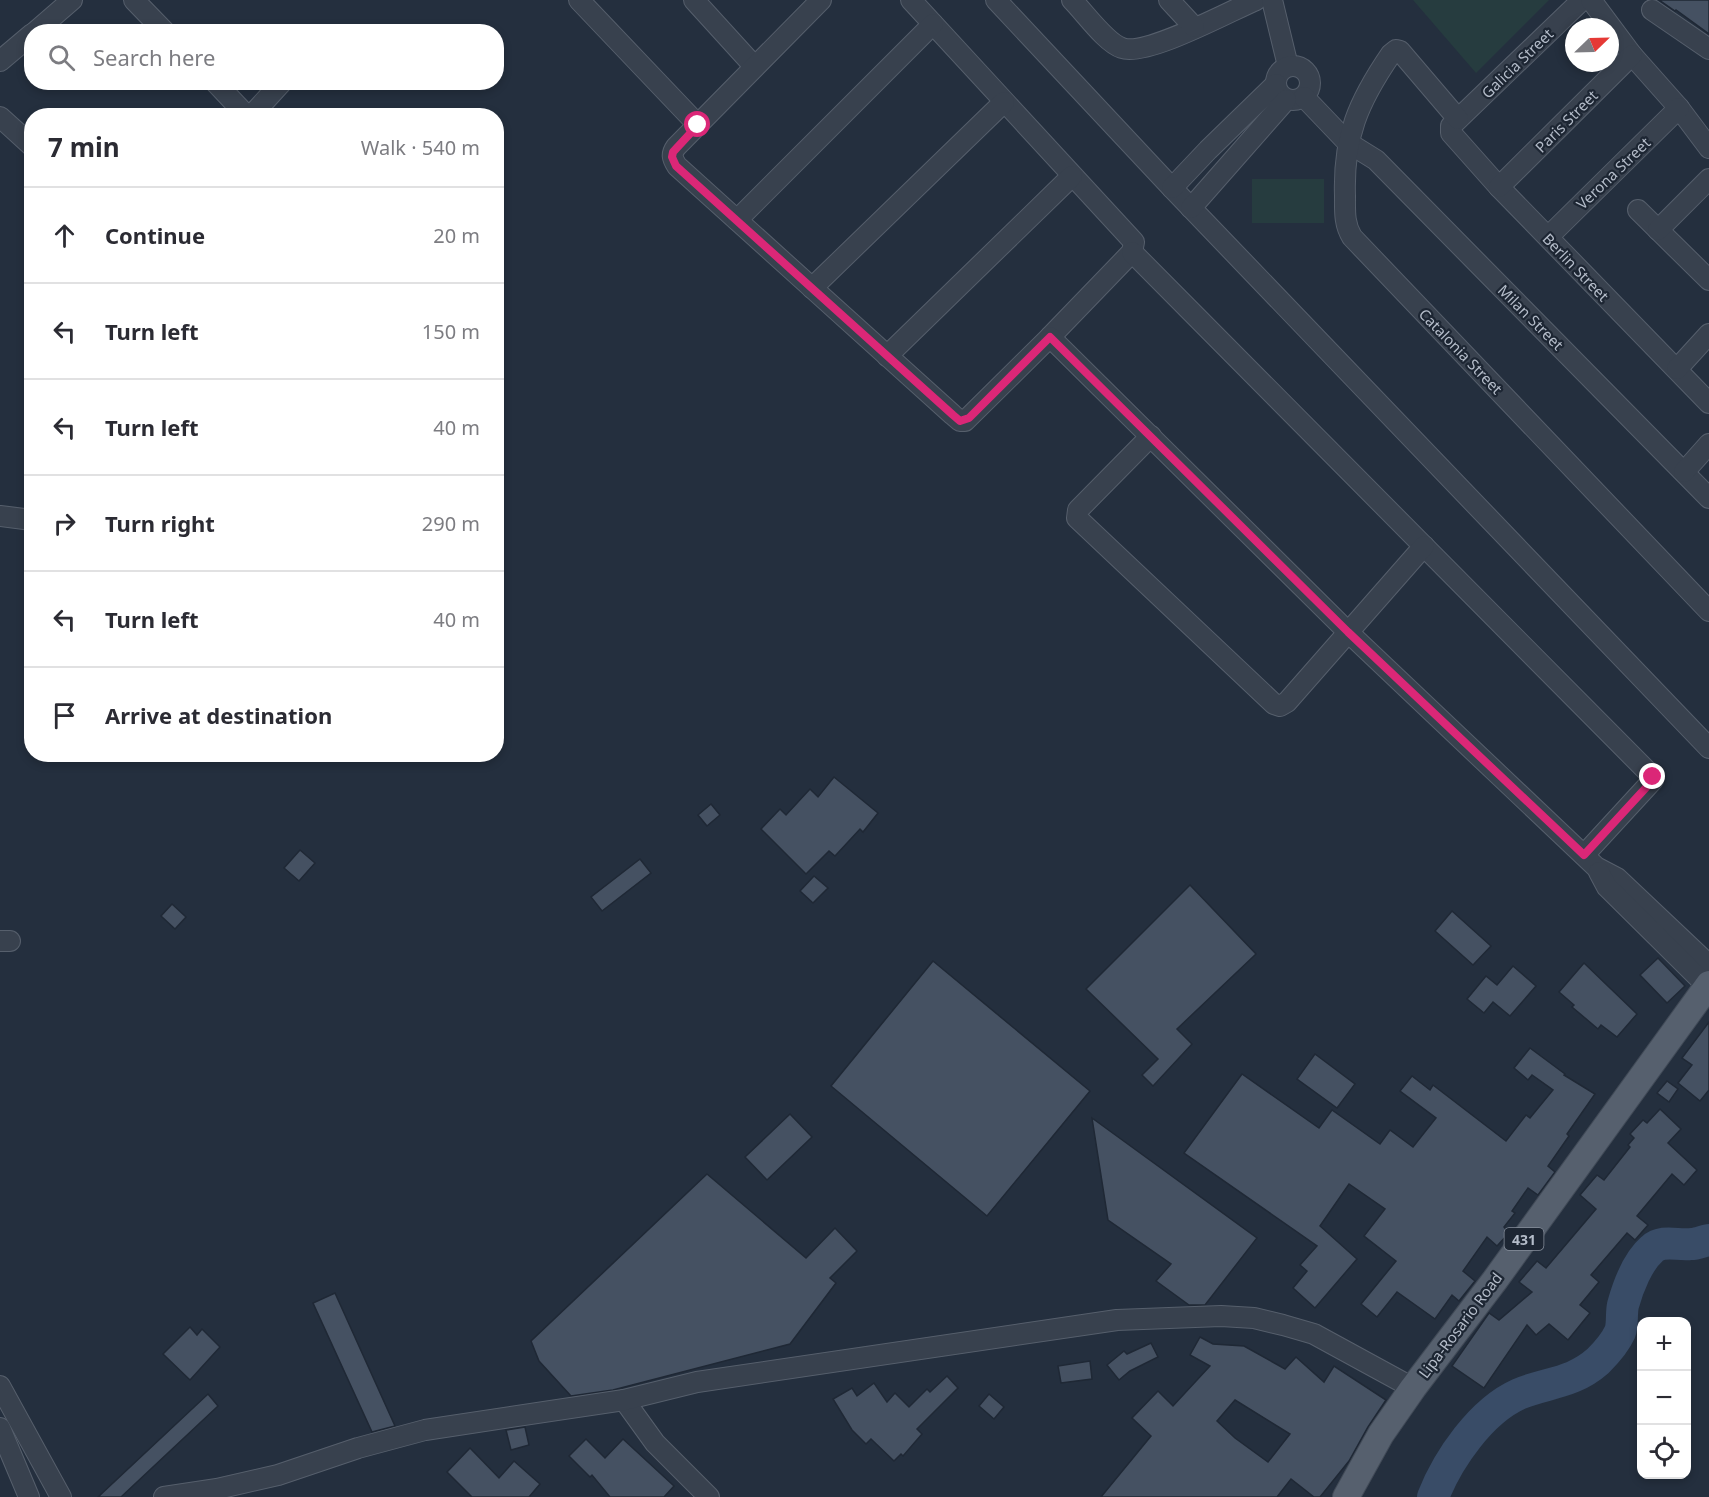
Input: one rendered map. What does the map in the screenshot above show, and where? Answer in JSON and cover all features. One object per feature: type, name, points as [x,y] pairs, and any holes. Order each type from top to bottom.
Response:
[{"type":"main road","name":"Lipa-Rosario Road","points":[[1346,1497],[1381,1434],[1413,1388],[1494,1280],[1708,978]]},
{"type":"street","points":[[44,24],[72,0]]},
{"type":"street","points":[[134,0],[157,24]]},
{"type":"street","points":[[579,0],[698,125]]},
{"type":"street","points":[[694,0],[754,66]]},
{"type":"street","points":[[811,3],[673,152],[674,161],[953,415],[960,421],[965,421],[1050,337],[1132,252],[1134,246],[1132,239],[911,0]]},
{"type":"street","points":[[996,0],[1191,208],[1709,748]]},
{"type":"street","points":[[1072,0],[1113,44],[1130,50],[1166,41],[1256,0]]},
{"type":"street","points":[[1169,0],[1194,27]]},
{"type":"street","points":[[1272,0],[1288,66]]},
{"type":"street","name":"Galicia Street","points":[[1455,123],[1582,0]]},
{"type":"street","points":[[1591,0],[1632,55],[1679,108],[1709,148]]},
{"type":"street","points":[[1652,10],[1709,49]]},
{"type":"street","points":[[737,220],[933,24]]},
{"type":"street","points":[[0,61],[24,41]]},
{"type":"street","name":"Berlin Street","points":[[1396,51],[1400,51],[1455,123],[1451,133],[1499,187],[1709,403]]},
{"type":"street","name":"Catalonia Street","points":[[1396,51],[1391,54],[1369,87],[1347,142],[1344,178],[1345,221],[1352,237],[1709,611]]},
{"type":"street","name":"Paris Street","points":[[1499,187],[1632,55]]},
{"type":"street","points":[[1172,188],[1222,136],[1289,94],[1310,87],[1308,75],[1300,67],[1288,66],[1279,73],[1289,94]]},
{"type":"street","points":[[223,90],[241,108]]},
{"type":"street","points":[[257,108],[274,90]]},
{"type":"street","points":[[1191,208],[1289,94]]},
{"type":"street","name":"Milan Street","points":[[1289,94],[1347,142],[1376,160],[1709,498]]},
{"type":"street","points":[[813,288],[1004,102]]},
{"type":"street","name":"Verona Street","points":[[1548,237],[1679,108]]},
{"type":"street","points":[[0,117],[24,139]]},
{"type":"street","points":[[1222,136],[1240,152]]},
{"type":"street","points":[[1193,165],[1213,183]]},
{"type":"street","points":[[887,356],[1072,176]]},
{"type":"street","points":[[1658,231],[1709,179]]},
{"type":"street","points":[[1638,210],[1709,280]]},
{"type":"street","points":[[1132,252],[1647,769],[1653,780],[1590,861]]},
{"type":"street","points":[[1677,369],[1709,334]]},
{"type":"street","points":[[1050,337],[1348,632],[1590,861],[1607,887],[1708,978]]},
{"type":"street","points":[[1151,436],[1078,510],[1076,516],[1274,704],[1280,706],[1287,702],[1424,546]]},
{"type":"street","points":[[1684,472],[1709,444]]},
{"type":"street","points":[[0,516],[24,519]]},
{"type":"street","points":[[164,1497],[217,1489],[278,1475],[358,1448],[424,1430],[624,1400],[697,1382],[1117,1320],[1221,1316],[1254,1318],[1284,1324],[1314,1334],[1413,1388]]},
{"type":"street","points":[[0,1386],[62,1497]]},
{"type":"street","points":[[624,1400],[655,1443],[709,1497]]},
{"type":"street","points":[[0,1428],[29,1497]]},
{"type":"green space","points":[[1413,0],[1549,0],[1476,73]]},
{"type":"green space","points":[[1252,179],[1324,179],[1324,223],[1252,223]]},
{"type":"building","points":[[1659,0],[1709,0],[1709,34],[1676,10]]},
{"type":"building","points":[[834,777],[878,813],[863,832],[860,829],[835,856],[829,851],[806,874],[761,829],[780,809],[786,815],[810,789],[818,797]]},
{"type":"building","points":[[711,804],[720,815],[707,826],[698,815]]},
{"type":"building","points":[[300,850],[315,863],[299,881],[284,868]]},
{"type":"building","points":[[640,859],[651,873],[602,911],[591,897]]},
{"type":"building","points":[[814,876],[828,888],[813,903],[800,891]]},
{"type":"building","points":[[1190,885],[1256,954],[1177,1029],[1192,1044],[1153,1086],[1142,1075],[1158,1059],[1086,989]]},
{"type":"building","points":[[172,904],[186,917],[175,929],[161,916]]},
{"type":"building","points":[[1452,911],[1491,946],[1473,965],[1435,931]]},
{"type":"building","points":[[1658,958],[1685,986],[1667,1003],[1640,975]]},
{"type":"building","points":[[933,961],[1090,1091],[987,1216],[831,1086]]},
{"type":"building","points":[[1584,963],[1637,1014],[1617,1037],[1601,1025],[1598,1029],[1572,1007],[1574,1005],[1559,992]]},
{"type":"building","points":[[1513,966],[1536,986],[1510,1016],[1493,1002],[1484,1013],[1467,999],[1486,976],[1497,985]]},
{"type":"building","points":[[1709,1022],[1709,1090],[1700,1101],[1678,1083],[1692,1065],[1682,1058]]},
{"type":"building","points":[[1530,1048],[1564,1075],[1595,1094],[1548,1166],[1555,1172],[1538,1195],[1528,1188],[1512,1211],[1515,1213],[1504,1227],[1509,1233],[1497,1246],[1487,1237],[1463,1271],[1475,1281],[1459,1301],[1452,1295],[1435,1319],[1397,1292],[1377,1317],[1361,1304],[1396,1261],[1364,1236],[1385,1209],[1349,1184],[1320,1226],[1357,1259],[1315,1308],[1293,1288],[1307,1271],[1300,1265],[1317,1246],[1184,1153],[1242,1074],[1319,1128],[1332,1110],[1380,1144],[1390,1130],[1413,1147],[1436,1118],[1400,1091],[1412,1076],[1430,1090],[1433,1085],[1506,1141],[1526,1115],[1530,1118],[1553,1090],[1532,1075],[1528,1080],[1514,1068]]},
{"type":"building","points":[[1315,1054],[1355,1084],[1337,1108],[1297,1079]]},
{"type":"building","points":[[1667,1081],[1678,1089],[1669,1102],[1657,1093]]},
{"type":"building","points":[[1660,1109],[1681,1129],[1668,1143],[1697,1170],[1684,1185],[1672,1174],[1637,1216],[1648,1225],[1635,1240],[1627,1233],[1591,1275],[1599,1282],[1580,1305],[1590,1313],[1568,1340],[1549,1324],[1536,1335],[1527,1325],[1484,1388],[1452,1366],[1489,1313],[1499,1320],[1532,1292],[1519,1282],[1537,1261],[1546,1268],[1596,1209],[1580,1195],[1597,1175],[1604,1180],[1630,1147],[1628,1145],[1634,1138],[1630,1134],[1643,1120],[1647,1123]]},
{"type":"building","points":[[790,1114],[812,1137],[767,1180],[745,1157]]},
{"type":"building","points":[[1092,1118],[1257,1238],[1205,1305],[1189,1305],[1156,1281],[1171,1264],[1108,1220]]},
{"type":"building","points":[[707,1174],[806,1258],[835,1228],[857,1251],[830,1278],[836,1283],[790,1344],[613,1390],[571,1396],[539,1361],[531,1341]]},
{"type":"building","points":[[335,1293],[395,1426],[372,1432],[313,1303]]},
{"type":"building","points":[[190,1327],[197,1335],[202,1329],[220,1347],[190,1380],[163,1354]]},
{"type":"building","points":[[1200,1337],[1213,1344],[1244,1346],[1285,1369],[1296,1357],[1324,1382],[1334,1366],[1386,1400],[1349,1461],[1320,1497],[1314,1497],[1291,1479],[1277,1497],[1101,1497],[1151,1436],[1132,1418],[1158,1391],[1173,1406],[1210,1366],[1190,1355]],"holes":[[[1235,1400],[1290,1434],[1268,1462],[1235,1438],[1217,1421]]]},
{"type":"building","points":[[1151,1343],[1158,1357],[1130,1371],[1119,1380],[1107,1365],[1124,1351],[1127,1354]]},
{"type":"building","points":[[1090,1361],[1092,1379],[1061,1383],[1058,1366]]},
{"type":"building","points":[[947,1376],[958,1388],[917,1429],[922,1434],[903,1456],[901,1454],[894,1461],[871,1439],[866,1444],[852,1430],[833,1399],[852,1388],[857,1396],[874,1383],[887,1402],[895,1393],[909,1407],[927,1389],[930,1392]]},
{"type":"building","points":[[208,1394],[218,1406],[121,1497],[98,1497]]},
{"type":"building","points":[[989,1394],[1004,1407],[994,1419],[979,1406]]},
{"type":"building","points":[[525,1427],[529,1445],[511,1450],[506,1430]]},
{"type":"building","points":[[586,1439],[605,1458],[623,1439],[674,1486],[664,1497],[610,1497],[592,1475],[590,1477],[569,1456]]},
{"type":"building","points":[[470,1448],[499,1478],[514,1461],[540,1484],[529,1497],[472,1497],[447,1472]]},
{"type":"waterway","points":[[1433,1497],[1457,1452],[1479,1424],[1492,1412],[1519,1394],[1579,1374],[1598,1361],[1607,1351],[1620,1332],[1623,1305],[1638,1267],[1652,1249],[1661,1244],[1693,1244],[1709,1240]]},
{"type":"route","points":[[698,125],[673,152],[672,157],[676,166],[960,421],[969,418],[1050,337],[1348,632],[1584,855],[1653,780],[1653,777]]}]
